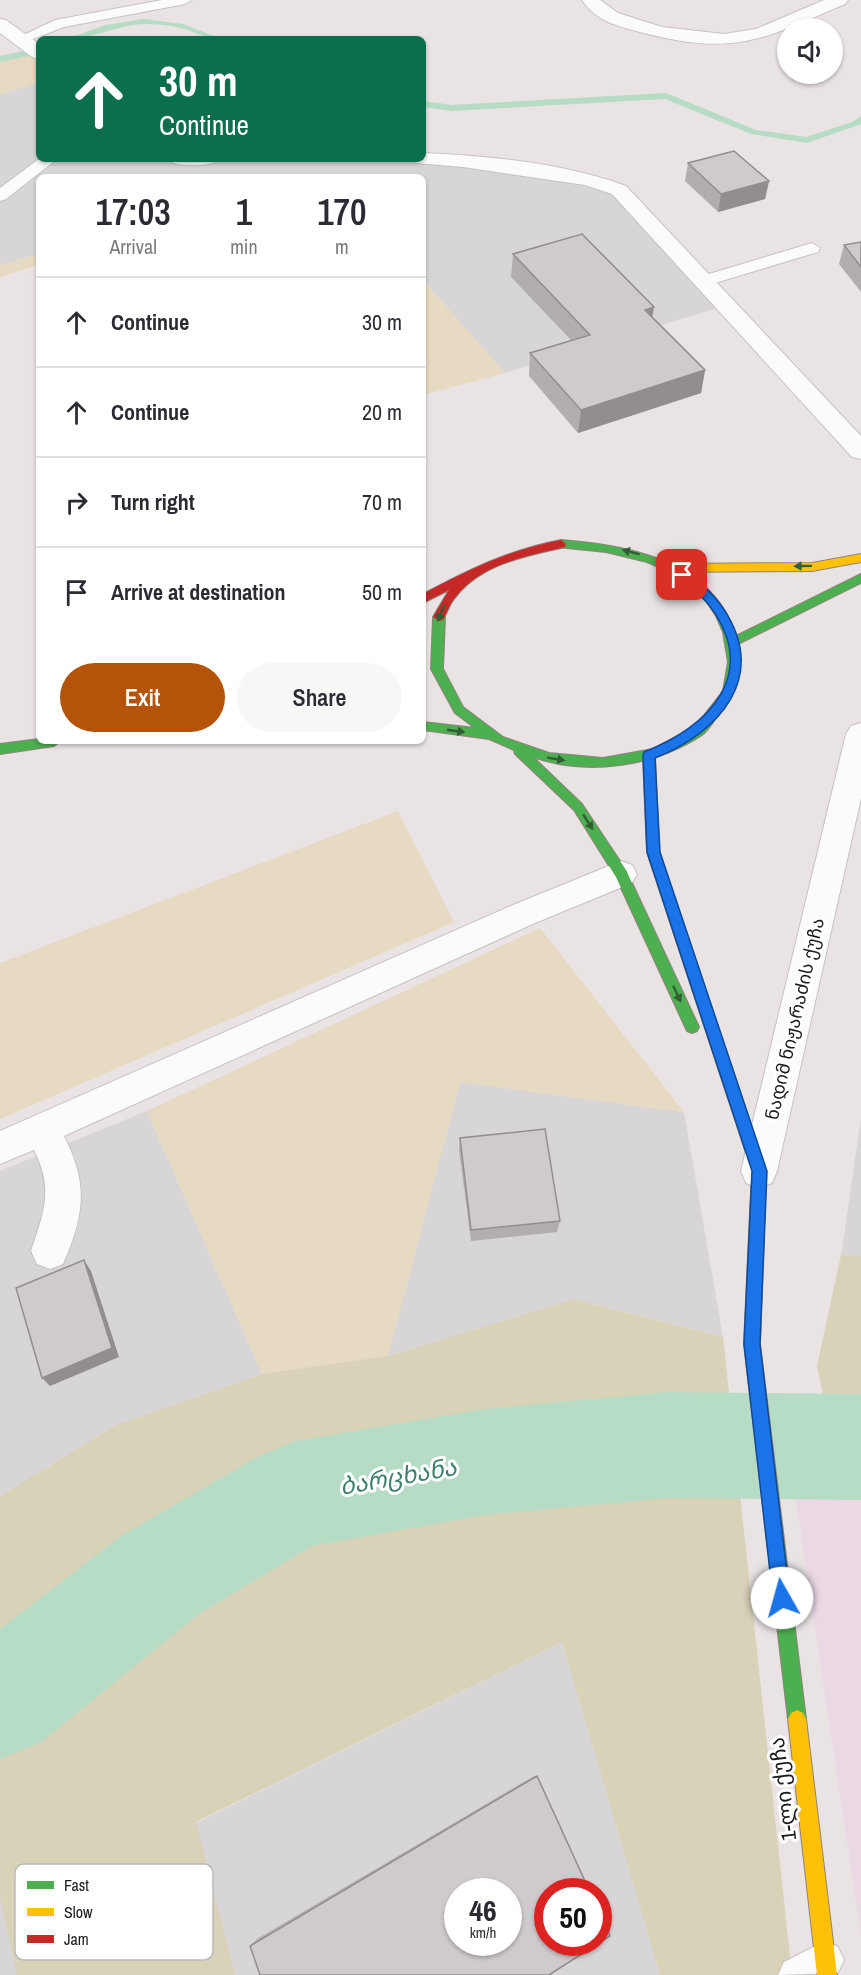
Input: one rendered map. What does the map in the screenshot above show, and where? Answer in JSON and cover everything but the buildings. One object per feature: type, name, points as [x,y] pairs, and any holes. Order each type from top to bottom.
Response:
[{"type":"main road","points":[[426,597],[483,567],[532,548],[589,544],[646,556],[693,582],[712,600],[725,620],[733,642],[735,665],[730,687],[719,709],[701,728],[677,744],[649,756],[617,762],[584,763],[550,759],[518,750],[490,735],[466,717],[447,695],[436,672],[432,648],[436,624],[446,602],[461,583],[483,567]]},
{"type":"main road","points":[[671,568],[812,567],[861,558]]},
{"type":"main road","points":[[733,642],[861,578]]},
{"type":"main road","points":[[426,726],[490,735]]},
{"type":"main road","points":[[0,749],[36,744]]},
{"type":"main road","points":[[518,750],[578,807],[621,874],[759,1171]]},
{"type":"main road","points":[[649,756],[653,852],[759,1171]]},
{"type":"main road","name":"ნადიმ ნიჟარაძის ქუჩა","points":[[752,1344],[759,1171]]},
{"type":"main road","name":"1-ლი ქუჩა","points":[[752,1344],[782,1598],[816,1970]]},
{"type":"street","points":[[591,0],[595,7],[614,18],[643,28],[682,38],[737,39],[772,28],[839,0]]},
{"type":"street","points":[[0,24],[31,47]]},
{"type":"street","points":[[0,45],[31,47]]},
{"type":"street","points":[[426,159],[463,161],[589,179],[619,190],[861,451]]},
{"type":"street","name":"ნადიმ ნიჟარაძის ქუჩა","points":[[759,1171],[861,734]]},
{"type":"street","points":[[0,1148],[524,914],[621,874]]},
{"type":"street","points":[[42,1130],[59,1164],[65,1202],[50,1251]]},
{"type":"lane","points":[[44,36],[60,23],[185,0]]},
{"type":"lane","points":[[0,196],[45,162]]},
{"type":"lane","points":[[705,281],[812,248]]},
{"type":"shaded area","points":[[29,52],[36,60],[36,84],[0,94],[0,59]]},
{"type":"shaded area","points":[[36,84],[36,162],[426,162],[426,159],[619,190],[727,305],[505,373],[426,283],[426,174],[36,174],[36,255],[0,265],[0,94]]},
{"type":"shaded area","points":[[36,255],[36,266],[0,277],[0,265]]},
{"type":"shaded area","points":[[426,283],[505,373],[426,394]]},
{"type":"shaded area","points":[[398,811],[454,922],[0,1119],[0,963]]},
{"type":"shaded area","points":[[540,928],[684,1112],[460,1082],[388,1356],[262,1374],[147,1111]]},
{"type":"shaded area","points":[[460,1082],[684,1112],[723,1337],[574,1299],[388,1356]]},
{"type":"shaded area","points":[[147,1111],[262,1374],[116,1425],[0,1496],[0,1171]]},
{"type":"shaded area","points":[[861,1119],[861,1256],[841,1255]]},
{"type":"shaded area","points":[[841,1255],[861,1256],[861,1420],[828,1419],[817,1366]]},
{"type":"shaded area","points":[[574,1299],[723,1337],[792,1975],[660,1975],[562,1642],[196,1822],[207,1864],[15,1864],[15,1960],[213,1960],[213,1889],[235,1975],[17,1975],[0,1897],[0,1496],[116,1425],[262,1374],[388,1356]]},
{"type":"shaded area","points":[[791,1467],[861,1472],[861,1934]]},
{"type":"shaded area","points":[[562,1642],[660,1975],[235,1975],[213,1889],[213,1864],[207,1864],[196,1823]]},
{"type":"shaded area","points":[[0,1897],[17,1975],[0,1975]]},
{"type":"waterway","points":[[79,36],[126,23],[144,22],[162,22],[210,36]]},
{"type":"waterway","points":[[0,59],[36,52]]},
{"type":"waterway","points":[[426,104],[452,108],[666,96],[754,132],[807,140],[855,124],[861,119]]},
{"type":"waterway","name":"ბარცხანა","points":[[0,1701],[160,1575],[295,1495],[484,1462],[669,1445],[861,1447]]},
{"type":"traffic: fast","points":[[439,617],[437,669],[459,710],[498,740],[549,758],[603,762],[656,754],[699,730],[728,692],[734,662],[729,632],[721,614],[708,595],[691,580],[651,559],[606,548],[561,544]]},
{"type":"traffic: fast","points":[[733,642],[861,578]]},
{"type":"traffic: fast","points":[[426,726],[490,735]]},
{"type":"traffic: fast","points":[[0,749],[36,744]]},
{"type":"traffic: fast","points":[[519,751],[578,807],[621,874],[692,1027]]},
{"type":"traffic: fast","points":[[725,1068],[759,1171],[752,1344],[797,1719]]},
{"type":"traffic: slow","points":[[671,568],[812,567],[861,558]]},
{"type":"traffic: slow","points":[[649,756],[653,852],[725,1068]]},
{"type":"traffic: slow","points":[[797,1719],[827,1975]]},
{"type":"traffic: jam","points":[[439,617],[447,600],[458,586],[473,574],[507,557],[561,544]]},
{"type":"traffic: jam","points":[[426,597],[483,567]]},
{"type":"route","points":[[682,575],[712,600],[725,620],[733,642],[735,665],[730,687],[719,709],[701,728],[677,744],[649,756],[653,852],[759,1171],[752,1344],[782,1598]]}]
